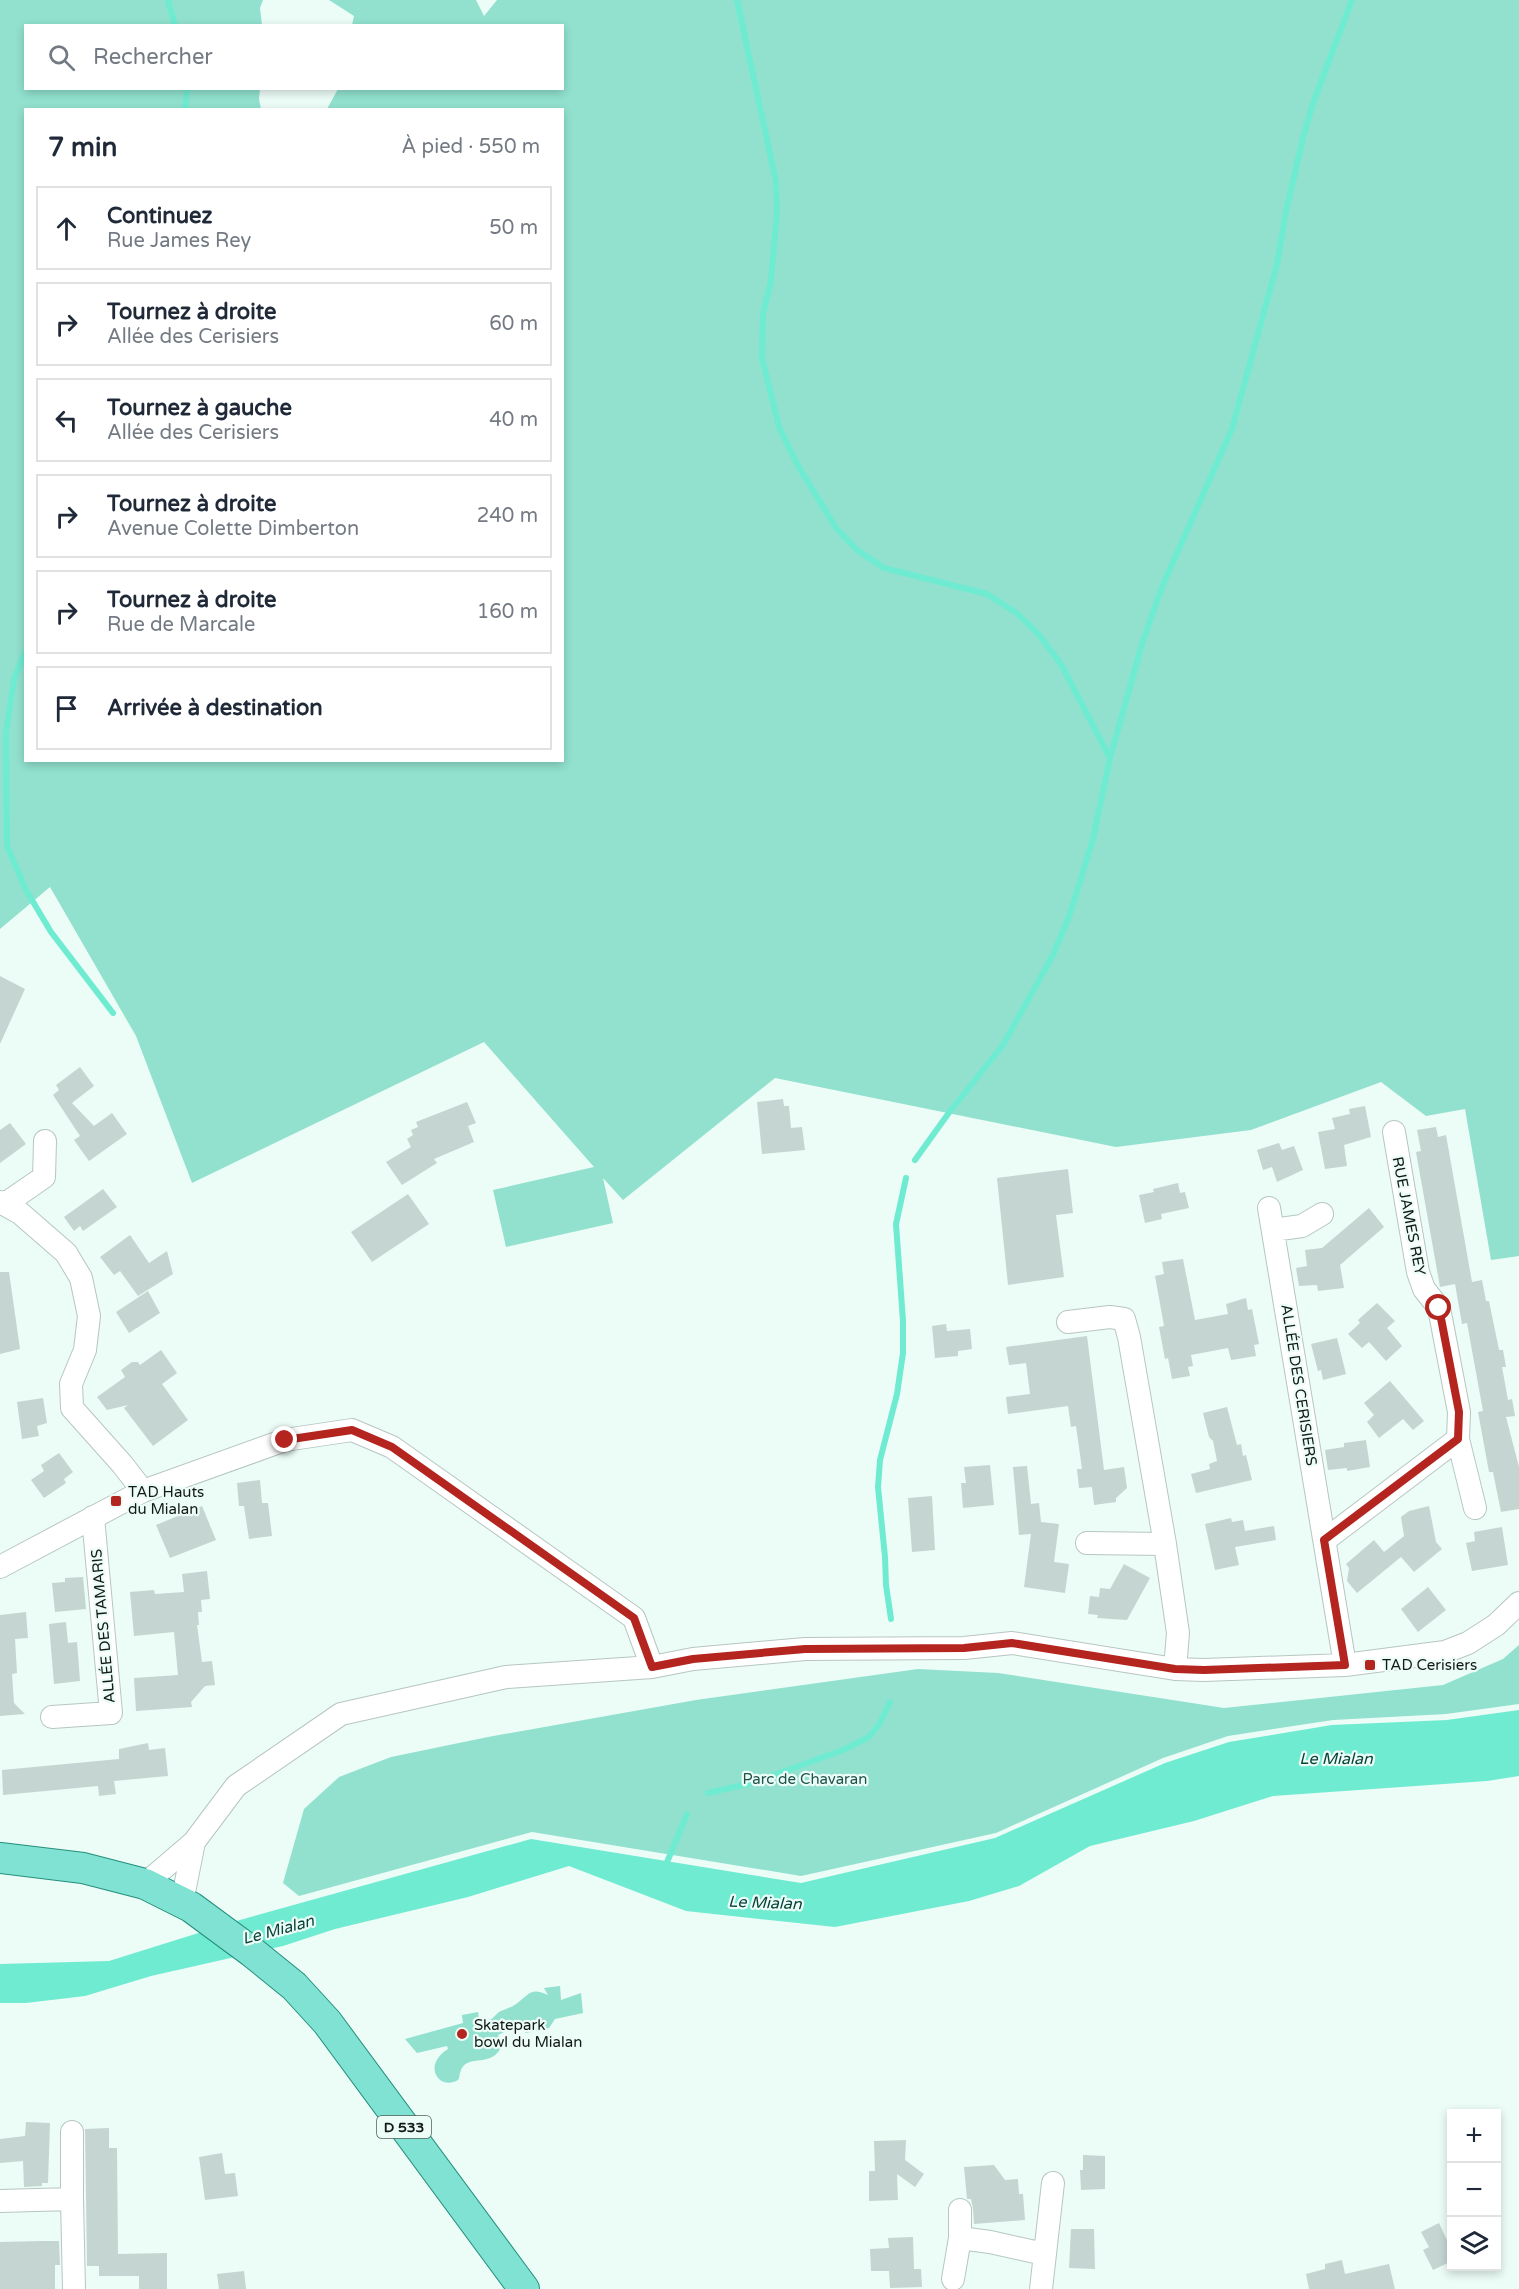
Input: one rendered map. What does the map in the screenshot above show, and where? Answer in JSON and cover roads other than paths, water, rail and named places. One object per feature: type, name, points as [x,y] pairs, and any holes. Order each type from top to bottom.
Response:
[{"type":"main road","name":"D 533","points":[[0,1858],[82,1868],[145,1884],[186,1905],[252,1952],[294,1986],[327,2022],[517,2283]]},
{"type":"street","name":"RUE JAMES REY","points":[[1394,1132],[1418,1272],[1424,1288],[1439,1308],[1459,1412],[1458,1439],[1475,1508]]},
{"type":"street","points":[[45,1141],[44,1177],[3,1203],[20,1213],[66,1253],[81,1278],[89,1316],[85,1350],[71,1384],[72,1408],[123,1464],[143,1491]]},
{"type":"street","name":"ALLÉE DES CERISIERS","points":[[1269,1208],[1345,1665]]},
{"type":"street","points":[[1273,1230],[1302,1226],[1322,1214]]},
{"type":"street","points":[[1068,1322],[1110,1317],[1124,1319],[1165,1544],[1178,1633],[1175,1669]]},
{"type":"street","points":[[0,1567],[143,1491],[285,1440],[352,1430],[392,1447],[634,1618],[652,1667]]},
{"type":"street","points":[[1324,1540],[1458,1439]]},
{"type":"street","name":"ALLÉE DES TAMARIS","points":[[52,1718],[111,1713],[93,1517]]},
{"type":"street","points":[[1086,1543],[1165,1544]]},
{"type":"street","points":[[145,1884],[194,1842],[236,1786],[341,1714],[506,1677],[652,1667],[693,1659],[805,1649],[964,1648],[1012,1643],[1175,1669],[1345,1665],[1445,1652],[1468,1643],[1496,1625],[1519,1604]]},
{"type":"street","points":[[186,1905],[194,1842]]},
{"type":"street","points":[[72,2133],[74,2289]]},
{"type":"street","points":[[1041,2289],[1053,2183]]},
{"type":"street","points":[[0,2201],[72,2199]]},
{"type":"street","points":[[952,2279],[960,2238],[960,2210]]},
{"type":"street","points":[[960,2238],[1044,2254]]},
{"type":"water","name":"Le Mialan","points":[[1519,1710],[1519,1776],[1487,1781],[1273,1796],[1194,1821],[1090,1846],[1019,1886],[969,1901],[835,1927],[686,1911],[569,1866],[468,1897],[335,1929],[283,1946],[151,1976],[85,1996],[26,2003],[0,2003],[0,1964],[109,1961],[240,1920],[531,1839],[801,1883],[995,1838],[1165,1763],[1229,1742],[1332,1725],[1447,1720]]},
{"type":"waterway","points":[[168,0],[174,24]]},
{"type":"waterway","points":[[737,0],[776,182],[777,213],[771,280],[763,314],[762,358],[779,427],[797,464],[836,528],[857,550],[884,568],[987,594],[1018,614],[1040,636],[1062,666],[1110,758]]},
{"type":"waterway","points":[[915,1160],[1003,1045],[1053,955],[1070,914],[1093,839],[1110,758],[1142,644],[1162,587],[1232,429],[1277,264],[1286,211],[1303,138],[1313,103],[1352,0]]},
{"type":"waterway","points":[[185,108],[187,90]]},
{"type":"waterway","points":[[24,655],[14,679],[6,733],[7,846],[26,890],[51,932],[113,1013]]},
{"type":"waterway","points":[[891,1619],[878,1487],[880,1460],[897,1394],[903,1353],[896,1224],[906,1178]]},
{"type":"waterway","points":[[708,1793],[752,1783],[843,1750],[869,1737],[880,1723],[890,1702]]},
{"type":"waterway","points":[[665,1867],[687,1814]]},
{"type":"place","name":"TAD Hauts du Mialan","points":[[116,1501]]},
{"type":"place","name":"TAD Cerisiers","points":[[1370,1665]]},
{"type":"place","name":"Skatepark bowl du Mialan","points":[[462,2034]]},
{"type":"park label","name":"Parc de Chavaran","points":[[805,1779]]}]
